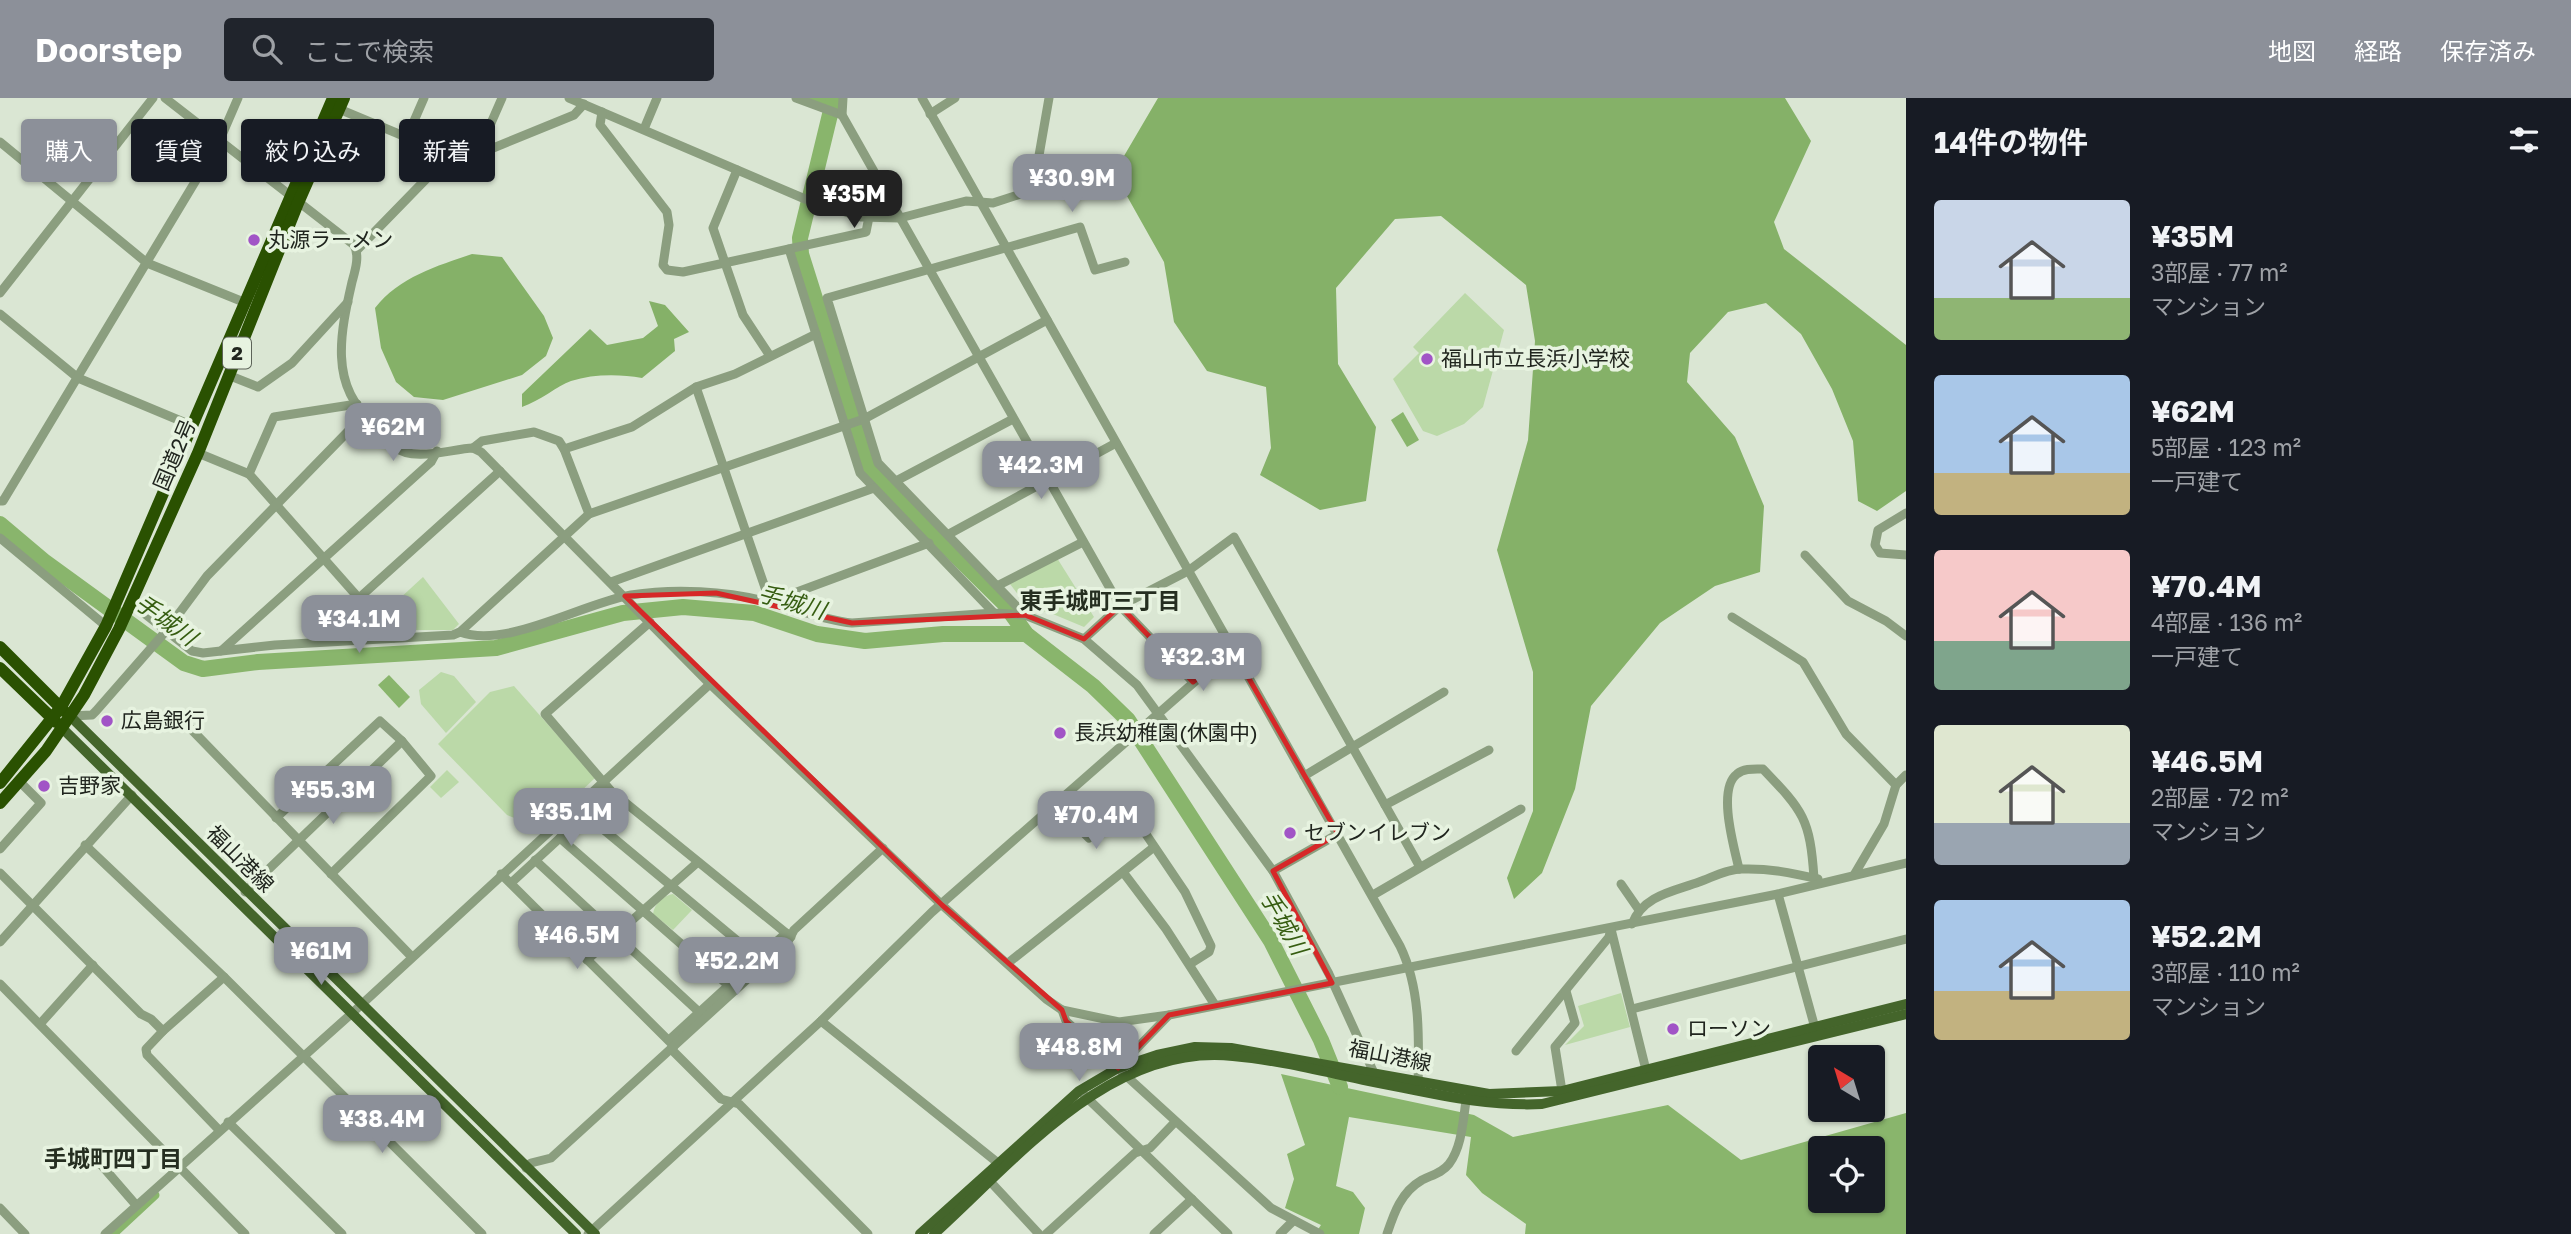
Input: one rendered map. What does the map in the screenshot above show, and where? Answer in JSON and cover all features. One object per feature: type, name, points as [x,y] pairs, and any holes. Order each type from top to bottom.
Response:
[{"type":"highway","name":"国道2号","points":[[126,603],[193,426],[246,303],[339,102]]},
{"type":"highway","name":"国道2号","points":[[0,803],[61,727],[65,712],[111,625],[126,603],[198,453],[295,199]]},
{"type":"highway","points":[[0,647],[65,712]]},
{"type":"highway","points":[[0,668],[61,727]]},
{"type":"highway","name":"国道2号","points":[[0,783],[51,718],[65,712]]},
{"type":"main road","name":"福山港線","points":[[65,712],[591,1233]]},
{"type":"main road","name":"福山港線","points":[[61,727],[576,1234]]},
{"type":"main road","name":"福山港線","points":[[934,1234],[988,1179],[998,1163],[1083,1094],[1157,1055],[1195,1047],[1231,1048],[1274,1059],[1418,1086],[1489,1094],[1562,1091],[1906,1004]]},
{"type":"main road","name":"福山港線","points":[[1418,1086],[1465,1104],[1514,1106],[1566,1101],[1906,1014]]},
{"type":"main road","name":"福山港線","points":[[920,1234],[988,1179],[1083,1094]]},
{"type":"street","points":[[0,293],[153,98]]},
{"type":"street","points":[[165,98],[191,119]]},
{"type":"street","points":[[227,123],[238,98]]},
{"type":"street","points":[[414,119],[424,98]]},
{"type":"street","points":[[493,119],[502,98]]},
{"type":"street","points":[[569,98],[841,213],[900,218],[966,201],[993,203],[1033,190],[1049,98]]},
{"type":"street","points":[[644,129],[657,98]]},
{"type":"street","points":[[796,98],[834,114],[900,218],[1120,607],[1193,682]]},
{"type":"street","points":[[834,114],[843,98]]},
{"type":"street","points":[[922,98],[1373,895],[1409,967],[1417,1004],[1418,1086]]},
{"type":"street","points":[[930,114],[955,98]]},
{"type":"street","points":[[339,102],[399,133]]},
{"type":"street","points":[[495,147],[574,115],[584,104]]},
{"type":"street","points":[[602,112],[600,125],[667,212],[664,269],[683,272],[866,232],[869,217]]},
{"type":"street","points":[[0,142],[147,263],[246,303]]},
{"type":"street","points":[[227,148],[349,240],[357,250]]},
{"type":"street","points":[[737,170],[713,228],[722,263],[743,315],[770,356]]},
{"type":"street","points":[[0,501],[78,378],[195,182]]},
{"type":"street","points":[[423,182],[357,250],[339,355],[347,387],[364,415],[405,453],[473,448],[482,441],[534,432],[559,440],[589,514]]},
{"type":"street","points":[[1024,615],[999,585],[878,463],[862,420],[827,298],[1080,227],[1095,270],[1125,262]]},
{"type":"street","points":[[796,248],[816,334],[860,473],[998,613]]},
{"type":"street","points":[[228,375],[258,387],[292,363],[348,302]]},
{"type":"street","points":[[0,314],[78,378],[193,426]]},
{"type":"street","points":[[460,632],[589,514],[862,420],[1047,320]]},
{"type":"street","points":[[564,449],[632,427],[695,387],[735,374],[816,334]]},
{"type":"street","points":[[695,387],[770,602]]},
{"type":"street","points":[[249,474],[274,416],[357,404]]},
{"type":"street","points":[[65,712],[92,715],[165,632],[207,576],[364,415]]},
{"type":"street","points":[[896,481],[1013,419]]},
{"type":"street","points":[[949,534],[1116,443]]},
{"type":"street","points":[[473,448],[566,536],[710,684],[942,905],[1046,999],[1062,1010],[1119,1022],[1169,1015],[1611,929],[1778,894],[1906,863]]},
{"type":"street","points":[[221,651],[431,463],[437,452]]},
{"type":"street","points":[[198,453],[249,474],[394,638]]},
{"type":"street","points":[[359,598],[500,471]]},
{"type":"street","points":[[611,582],[874,488]]},
{"type":"street","points":[[1906,513],[1878,530],[1875,545],[1880,553],[1906,555]]},
{"type":"street","points":[[1084,639],[1120,607],[1188,571],[1234,537],[1420,867]]},
{"type":"street","points":[[0,538],[111,625]]},
{"type":"street","points":[[999,585],[1083,542]]},
{"type":"street","points":[[770,602],[929,543]]},
{"type":"street","points":[[1805,555],[1848,601],[1886,621],[1906,636]]},
{"type":"street","points":[[126,603],[192,651],[460,632],[476,636],[509,632],[627,598],[716,593],[770,602],[830,621],[852,623],[998,613],[1024,615],[1084,639],[1137,685],[1273,870],[1330,983],[1371,1076]]},
{"type":"street","points":[[1732,617],[1803,662],[1846,734],[1896,785]]},
{"type":"street","points":[[648,620],[545,714],[611,791],[788,935]]},
{"type":"street","points":[[591,1233],[821,1021],[942,905],[1232,649]]},
{"type":"street","points":[[105,1234],[351,1015],[411,956],[710,684]]},
{"type":"street","points":[[1304,776],[1444,692]]},
{"type":"street","points":[[276,818],[380,721],[402,741],[431,776],[331,874]]},
{"type":"street","points":[[191,729],[411,956]]},
{"type":"street","points":[[245,892],[297,839],[402,741]]},
{"type":"street","points":[[1385,805],[1489,750]]},
{"type":"street","points":[[1739,869],[1731,830],[1728,788],[1736,774],[1748,769],[1763,769],[1802,814],[1812,849],[1814,878]]},
{"type":"street","points":[[1854,875],[1884,824],[1896,785],[1906,775]]},
{"type":"street","points":[[0,849],[41,803],[19,782]]},
{"type":"street","points":[[510,883],[611,791]]},
{"type":"street","points":[[0,942],[132,795]]},
{"type":"street","points":[[1055,804],[1088,838],[1127,809],[1185,892],[1211,946],[1209,952],[1190,964]]},
{"type":"street","points":[[1373,895],[1521,809]]},
{"type":"street","points":[[586,815],[758,958]]},
{"type":"street","points":[[1273,870],[1338,834]]},
{"type":"street","points":[[560,838],[728,985]]},
{"type":"street","points":[[85,845],[224,977],[482,1234]]},
{"type":"street","points":[[1008,963],[1154,847]]},
{"type":"street","points":[[671,1045],[699,1012],[728,985],[794,930],[883,848]]},
{"type":"street","points":[[535,860],[699,1012]]},
{"type":"street","points":[[587,960],[698,862]]},
{"type":"street","points":[[1632,924],[1639,910],[1672,889],[1739,869],[1779,870],[1825,883]]},
{"type":"street","points":[[0,873],[141,1014],[151,1019],[163,1031]]},
{"type":"street","points":[[1123,873],[1190,964],[1215,1005]]},
{"type":"street","points":[[501,874],[721,1099],[739,1104],[868,1234]]},
{"type":"street","points":[[1621,884],[1639,910]]},
{"type":"street","points":[[1778,894],[1815,1028]]},
{"type":"street","points":[[1516,1051],[1609,937],[1611,929]]},
{"type":"street","points":[[1611,929],[1646,1070]]},
{"type":"street","points":[[526,1168],[536,1161],[551,1158],[788,935]]},
{"type":"street","points":[[1632,1009],[1906,939]]},
{"type":"street","points":[[40,1024],[93,965]]},
{"type":"street","points":[[219,1130],[147,1055],[146,1049],[224,977]]},
{"type":"street","points":[[0,984],[245,1234]]},
{"type":"street","points":[[1562,1091],[1555,1047],[1575,1023],[1566,991]]},
{"type":"street","points":[[1062,1010],[1066,1021],[1235,1178],[1271,1208],[1317,1232]]},
{"type":"street","points":[[1122,1072],[1169,1015]]},
{"type":"street","points":[[821,1021],[998,1163]]},
{"type":"street","points":[[1083,1094],[1228,1234]]},
{"type":"street","points":[[1387,1234],[1404,1196],[1415,1185],[1435,1176],[1450,1163],[1459,1140],[1465,1104]]},
{"type":"street","points":[[228,1122],[342,1234]]},
{"type":"street","points":[[1046,1234],[1135,1153],[1150,1148],[1175,1122]]},
{"type":"street","points":[[91,1153],[136,1205]]},
{"type":"street","points":[[988,1179],[1039,1234]]},
{"type":"street","points":[[1154,1234],[1192,1199]]},
{"type":"street","points":[[0,1208],[25,1234]]},
{"type":"street","points":[[1284,1233],[1293,1221]]},
{"type":"highlighted area","points":[[716,593],[852,623],[1025,615],[1084,639],[1120,606],[1193,682],[1232,649],[1338,834],[1273,871],[1332,983],[1169,1015],[1118,1068],[1066,1021],[1062,1010],[942,905],[625,596]]},
{"type":"shaded area","points":[[1158,98],[1785,98],[1811,141],[1774,222],[1784,249],[1906,345],[1906,491],[1877,511],[1858,501],[1853,441],[1832,389],[1801,334],[1766,303],[1728,312],[1690,353],[1687,382],[1735,437],[1764,506],[1760,572],[1715,586],[1660,623],[1591,706],[1575,789],[1542,873],[1514,899],[1507,878],[1533,811],[1533,672],[1497,550],[1528,440],[1535,341],[1526,285],[1441,216],[1395,219],[1336,288],[1338,364],[1376,427],[1366,501],[1320,510],[1260,475],[1271,448],[1266,387],[1207,371],[1174,322],[1164,262],[1114,173]]},
{"type":"shaded area","points":[[472,254],[502,257],[544,316],[553,338],[546,356],[522,375],[443,400],[414,397],[396,382],[381,348],[375,308],[407,280]]},
{"type":"shaded area","points":[[1465,293],[1504,330],[1483,407],[1464,424],[1437,436],[1423,431],[1393,379],[1419,353],[1413,347]]},
{"type":"shaded area","points":[[649,301],[665,305],[689,332],[674,339],[675,351],[642,378],[606,375],[579,379],[566,383],[522,407],[522,394],[590,329],[607,345],[643,338],[658,326]]},
{"type":"shaded area","points":[[1403,412],[1419,440],[1407,447],[1391,420]]},
{"type":"shaded area","points":[[1057,558],[1094,617],[1084,627],[1048,612],[1029,609],[1010,584]]},
{"type":"shaded area","points":[[423,577],[459,624],[453,630],[401,630],[385,612]]},
{"type":"shaded area","points":[[441,672],[454,676],[476,702],[446,733],[421,704],[419,690]]},
{"type":"shaded area","points":[[389,675],[410,697],[399,708],[378,685]]},
{"type":"shaded area","points":[[514,686],[595,778],[558,813],[544,820],[525,822],[507,815],[438,744],[490,692]]},
{"type":"shaded area","points":[[447,770],[459,782],[441,798],[430,787]]},
{"type":"shaded area","points":[[673,894],[692,910],[673,930],[653,914],[660,901]]},
{"type":"shaded area","points":[[1621,993],[1630,1027],[1565,1045],[1584,1026],[1578,1006]]},
{"type":"shaded area","points":[[1281,1074],[1474,1115],[1513,1137],[1668,1105],[1741,1160],[1808,1141],[1808,1213],[1885,1213],[1885,1136],[1825,1136],[1874,1122],[1885,1122],[1885,1119],[1906,1113],[1906,1234],[1525,1234],[1526,1224],[1482,1193],[1466,1175],[1471,1137],[1349,1117],[1336,1186],[1353,1192],[1365,1208],[1359,1234],[1315,1234],[1321,1225],[1285,1208],[1294,1179],[1287,1154],[1305,1145]]},
{"type":"waterway","points":[[811,98],[832,107]]},
{"type":"waterway","points":[[834,98],[800,238],[801,254],[869,470],[1004,603],[1026,634],[1093,686],[1128,720],[1271,941],[1321,1040],[1340,1087]]},
{"type":"waterway","name":"手城川","points":[[0,524],[45,562],[184,663],[203,669],[258,662],[496,648],[623,613],[683,607],[754,613],[817,634],[865,641],[943,634],[1026,634]]},
{"type":"waterway","points":[[113,1234],[155,1195]]},
{"type":"place","name":"丸源ラーメン","points":[[254,240]]},
{"type":"place","name":"福山市立長浜小学校","points":[[1427,359]]},
{"type":"place","name":"広島銀行","points":[[107,721]]},
{"type":"place","name":"長浜幼稚園(休園中)","points":[[1060,733]]},
{"type":"place","name":"吉野家","points":[[44,786]]},
{"type":"place","name":"セブンイレブン","points":[[1290,833]]},
{"type":"place","name":"ローソン","points":[[1673,1029]]},
{"type":"district","name":"東手城町三丁目","points":[[1100,601]]},
{"type":"district","name":"手城町四丁目","points":[[113,1159]]}]
